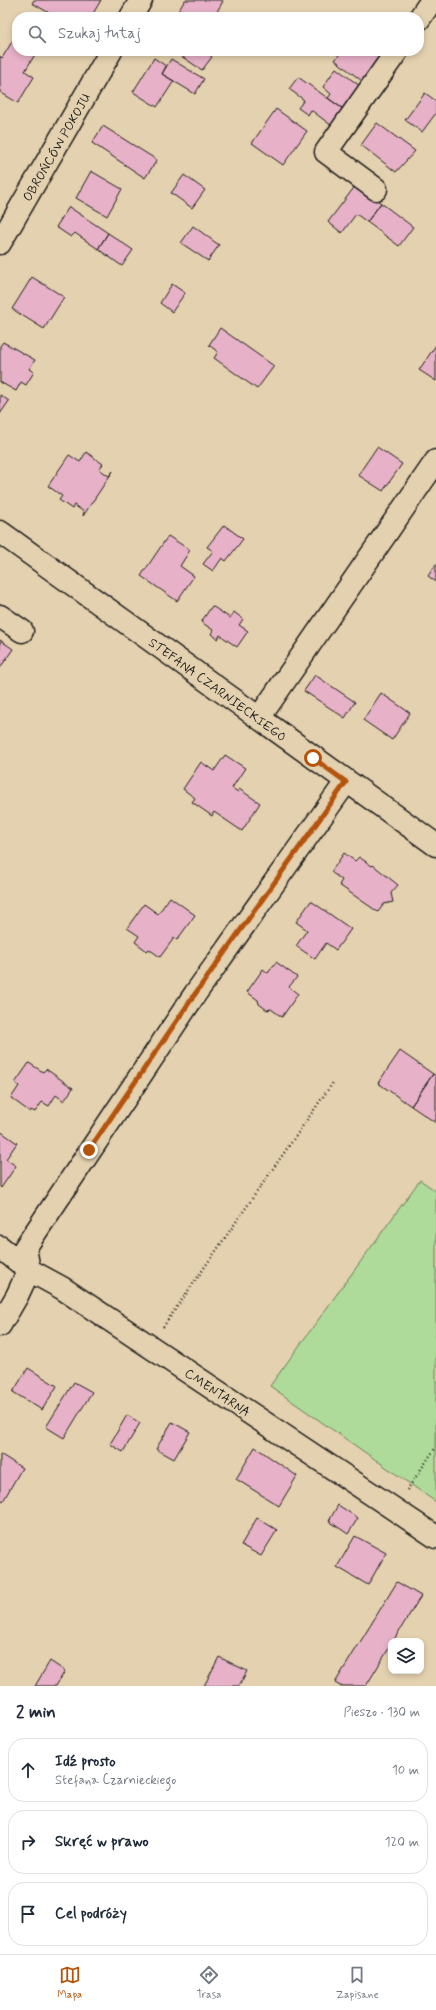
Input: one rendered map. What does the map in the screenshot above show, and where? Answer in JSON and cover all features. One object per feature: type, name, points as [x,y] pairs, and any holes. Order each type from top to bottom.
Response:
[{"type":"street","points":[[134,12],[141,0]]},
{"type":"street","points":[[424,12],[432,0]]},
{"type":"street","name":"OBROŃCÓW POKOJU","points":[[0,243],[108,56]]},
{"type":"street","points":[[376,189],[326,152],[393,56]]},
{"type":"street","points":[[258,718],[436,461]]},
{"type":"street","name":"STEFANA CZARNIECKIEGO","points":[[0,532],[346,782],[436,845]]},
{"type":"street","points":[[0,616],[22,631]]},
{"type":"street","points":[[0,1325],[17,1296],[29,1270],[25,1248],[195,994],[346,782]]},
{"type":"street","name":"CMENTARNA","points":[[0,1248],[29,1270],[62,1288],[436,1537]]},
{"type":"path","points":[[150,1346],[334,1081]]},
{"type":"path","points":[[404,1497],[410,1484],[436,1447]]},
{"type":"green space","points":[[420,1180],[436,1191],[436,1502],[270,1386]]},
{"type":"building","points":[[34,0],[101,0],[94,12],[47,12],[32,3]]},
{"type":"building","points":[[185,0],[223,1],[217,12],[178,12]]},
{"type":"building","points":[[12,42],[12,56],[34,56],[25,71],[34,77],[18,103],[0,92],[0,56],[2,58]]},
{"type":"building","points":[[181,56],[211,56],[212,57],[202,70]]},
{"type":"building","points":[[338,56],[381,56],[362,81],[335,60]]},
{"type":"building","points":[[154,58],[166,66],[162,74],[174,81],[157,107],[133,92]]},
{"type":"building","points":[[171,59],[204,79],[195,94],[162,74]]},
{"type":"building","points":[[336,68],[360,86],[343,109],[328,98],[331,94],[323,87]]},
{"type":"building","points":[[298,77],[343,109],[332,126],[311,110],[308,115],[298,108],[304,100],[289,89]]},
{"type":"building","points":[[425,93],[436,101],[436,113],[422,132],[405,120]]},
{"type":"building","points":[[276,109],[307,131],[283,165],[252,143]]},
{"type":"building","points":[[377,123],[415,151],[396,172],[361,145]]},
{"type":"building","points":[[103,126],[157,160],[145,178],[92,143]]},
{"type":"building","points":[[91,171],[122,189],[107,216],[76,198]]},
{"type":"building","points":[[184,175],[205,190],[192,208],[171,193]]},
{"type":"building","points":[[356,185],[381,203],[367,222],[356,214],[342,233],[328,222]]},
{"type":"building","points":[[381,203],[413,227],[399,246],[367,222]]},
{"type":"building","points":[[69,207],[108,233],[98,249],[75,233],[71,237],[56,227]]},
{"type":"building","points":[[193,226],[219,245],[208,261],[181,243]]},
{"type":"building","points":[[108,233],[133,250],[122,266],[98,249]]},
{"type":"building","points":[[32,277],[64,297],[44,329],[12,309]]},
{"type":"building","points":[[172,284],[185,293],[172,312],[160,303]]},
{"type":"building","points":[[220,328],[274,366],[257,389],[214,358],[218,352],[209,345]]},
{"type":"building","points":[[3,342],[35,360],[29,369],[34,372],[26,385],[21,382],[16,391],[0,382],[0,346]]},
{"type":"building","points":[[436,345],[436,381],[419,370]]},
{"type":"building","points":[[0,395],[9,401],[0,414]]},
{"type":"building","points":[[377,447],[402,464],[383,491],[358,475]]},
{"type":"building","points":[[86,452],[103,464],[99,469],[109,476],[113,471],[83,516],[84,512],[74,505],[72,509],[59,500],[62,496],[48,486],[69,455],[80,462]]},
{"type":"building","points":[[224,525],[243,539],[226,561],[222,558],[213,571],[203,564],[213,551],[207,547]]},
{"type":"building","points":[[168,536],[190,550],[180,566],[194,576],[177,601],[141,576]]},
{"type":"building","points":[[436,564],[436,582],[428,576]]},
{"type":"building","points":[[212,606],[230,618],[234,612],[243,619],[239,625],[248,631],[237,647],[220,635],[218,639],[211,634],[213,630],[201,622]]},
{"type":"building","points":[[0,640],[13,649],[0,668]]},
{"type":"building","points":[[315,675],[355,702],[345,718],[304,691]]},
{"type":"building","points":[[381,693],[410,713],[392,740],[363,720]]},
{"type":"building","points":[[225,755],[245,768],[232,788],[238,792],[239,789],[260,803],[242,831],[214,812],[212,816],[192,802],[195,798],[183,789],[201,762],[214,771]]},
{"type":"building","points":[[344,853],[355,861],[359,857],[372,866],[373,865],[398,885],[391,893],[393,902],[384,904],[378,912],[339,885],[342,880],[331,872]]},
{"type":"building","points":[[170,897],[195,915],[177,940],[174,938],[160,957],[149,949],[147,951],[135,942],[139,936],[127,928],[144,904],[158,914]]},
{"type":"building","points":[[311,901],[351,929],[336,950],[326,943],[315,959],[296,946],[307,930],[296,922]]},
{"type":"building","points":[[276,962],[297,977],[289,987],[298,994],[282,1017],[271,1009],[267,1010],[259,1004],[258,1000],[247,992],[263,969],[268,973]]},
{"type":"building","points":[[400,1051],[433,1074],[411,1106],[378,1083]]},
{"type":"building","points":[[29,1063],[43,1072],[46,1069],[73,1088],[64,1101],[56,1095],[49,1106],[42,1102],[35,1112],[31,1110],[30,1112],[11,1098],[19,1086],[15,1083]]},
{"type":"building","points":[[433,1074],[436,1076],[436,1123],[411,1106]]},
{"type":"building","points":[[0,1131],[17,1143],[6,1159],[16,1166],[1,1188],[0,1187]]},
{"type":"building","points":[[28,1368],[57,1386],[42,1410],[13,1392]]},
{"type":"building","points":[[74,1382],[92,1392],[64,1438],[46,1427]]},
{"type":"building","points":[[127,1415],[140,1423],[123,1452],[110,1444]]},
{"type":"building","points":[[172,1422],[190,1432],[174,1459],[156,1449]]},
{"type":"building","points":[[255,1447],[297,1476],[279,1506],[236,1479]]},
{"type":"building","points":[[0,1454],[22,1468],[3,1501],[0,1499]]},
{"type":"building","points":[[338,1505],[358,1518],[348,1534],[329,1521]]},
{"type":"building","points":[[257,1518],[277,1530],[261,1556],[241,1545]]},
{"type":"building","points":[[355,1536],[386,1553],[368,1585],[337,1567]]},
{"type":"building","points":[[397,1582],[421,1596],[395,1638],[388,1638],[388,1650],[366,1686],[340,1686],[335,1683]]},
{"type":"building","points":[[219,1657],[247,1671],[239,1686],[204,1686]]},
{"type":"building","points":[[50,1661],[65,1671],[56,1686],[35,1686]]},
{"type":"route","points":[[89,1150],[195,994],[346,782],[313,758]]}]
